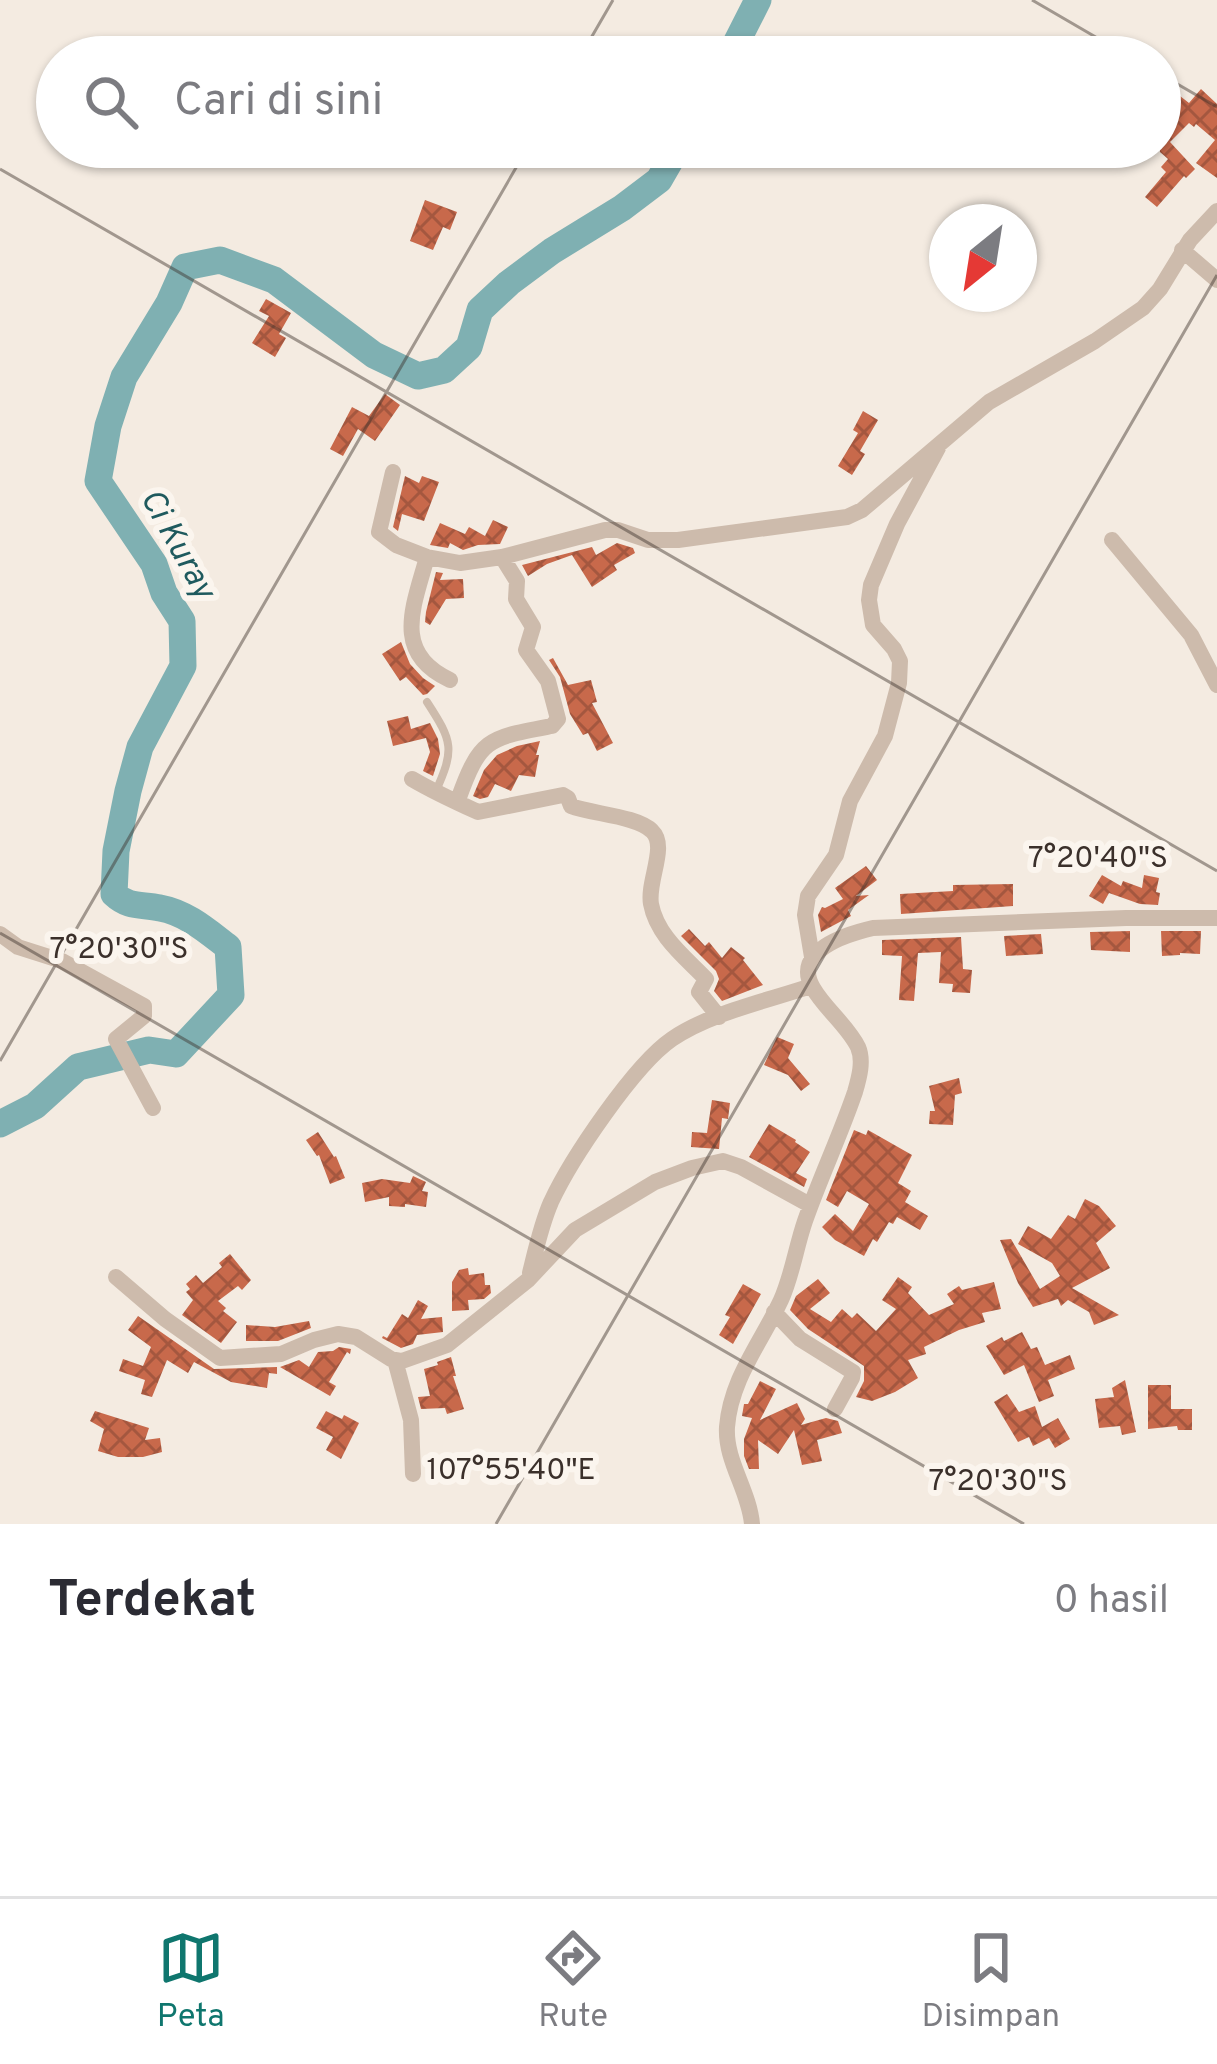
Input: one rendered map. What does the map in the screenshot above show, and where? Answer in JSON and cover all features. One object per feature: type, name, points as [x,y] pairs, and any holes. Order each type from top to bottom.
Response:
[{"type":"street","points":[[393,472],[379,532],[396,545],[427,557],[460,563],[605,530],[678,540],[847,517],[862,510],[989,402],[1132,317],[1160,289],[1182,250],[1217,212]]},
{"type":"street","points":[[1182,250],[1217,280]]},
{"type":"street","points":[[752,1524],[728,1450],[734,1390],[783,1295],[861,1063],[858,1047],[811,986],[805,915],[808,896],[836,855],[850,801],[885,736],[900,661],[873,625],[868,599],[897,524],[941,441]]},
{"type":"street","points":[[1112,540],[1192,635],[1217,685]]},
{"type":"street","points":[[427,557],[410,618],[411,635],[427,665],[449,680]]},
{"type":"street","points":[[458,800],[471,764],[487,743],[552,726],[558,718],[548,681],[526,650],[533,628],[516,599],[517,581],[502,557]]},
{"type":"street","points":[[412,779],[478,812],[563,795],[571,806],[652,831],[660,844],[650,892],[652,910],[668,940],[706,979],[700,994],[719,1017]]},
{"type":"street","points":[[812,957],[844,935],[873,928],[1217,918]]},
{"type":"street","points":[[0,934],[18,947],[62,961],[146,1008],[144,1016],[116,1038],[153,1108]]},
{"type":"street","points":[[528,1280],[552,1201],[594,1131],[655,1052],[692,1027],[811,986]]},
{"type":"street","points":[[116,1277],[220,1358],[281,1354],[338,1334],[365,1340],[402,1361],[447,1345],[528,1280],[563,1240],[602,1212],[692,1168],[731,1163],[810,1205]]},
{"type":"street","points":[[774,1312],[800,1340],[853,1372],[835,1409]]},
{"type":"street","points":[[394,1360],[411,1420],[413,1474]]},
{"type":"lane","points":[[427,702],[442,726],[450,756],[435,793]]},
{"type":"building","points":[[1201,89],[1217,104],[1217,178],[1196,163],[1215,140],[1196,124],[1189,123],[1181,131],[1181,97],[1189,103]]},
{"type":"building","points":[[1181,154],[1195,169],[1157,207],[1145,197],[1166,172],[1162,168],[1181,168]]},
{"type":"building","points":[[425,200],[457,212],[450,230],[443,227],[433,250],[410,241]]},
{"type":"building","points":[[266,299],[291,313],[279,334],[286,338],[275,357],[252,343],[269,316],[259,311]]},
{"type":"building","points":[[385,394],[400,405],[375,441],[358,429],[343,456],[330,449],[352,407],[369,416]]},
{"type":"building","points":[[863,411],[878,420],[852,475],[838,466],[858,433],[853,430]]},
{"type":"building","points":[[405,476],[419,483],[422,476],[439,482],[424,521],[402,514],[398,531],[393,527]]},
{"type":"building","points":[[493,520],[508,527],[500,544],[463,550],[450,543],[448,548],[430,545],[440,523],[465,534],[469,527],[485,536]]},
{"type":"building","points":[[617,543],[635,553],[614,565],[617,570],[592,587],[572,555],[528,576],[522,565],[592,547],[596,555]]},
{"type":"building","points":[[436,572],[443,573],[440,580],[463,579],[464,598],[446,599],[430,625],[425,622],[426,612]]},
{"type":"building","points":[[401,642],[410,664],[435,686],[427,694],[406,677],[400,681],[382,654]]},
{"type":"building","points":[[553,658],[568,685],[591,680],[597,702],[592,703],[613,743],[597,751],[588,733],[583,735],[570,714],[560,677],[549,660]]},
{"type":"building","points":[[408,716],[411,729],[430,723],[438,739],[440,754],[433,776],[423,771],[430,752],[426,738],[393,746],[387,721]]},
{"type":"building","points":[[540,741],[535,777],[519,775],[511,791],[495,784],[488,797],[473,796],[484,770],[497,755]]},
{"type":"building","points":[[866,866],[877,880],[856,896],[869,895],[848,910],[851,916],[821,932],[818,915],[822,907],[843,899],[835,888]]},
{"type":"building","points":[[1102,875],[1121,886],[1123,881],[1142,888],[1144,875],[1159,878],[1158,905],[1109,893],[1103,904],[1089,896]]},
{"type":"building","points":[[1013,884],[1013,906],[901,914],[900,894],[953,891],[953,885]]},
{"type":"building","points":[[689,929],[722,958],[731,947],[745,958],[763,985],[722,1001],[714,991],[719,979],[716,971],[681,936]]},
{"type":"building","points":[[1130,931],[1130,952],[1091,950],[1090,932]]},
{"type":"building","points":[[1161,931],[1201,931],[1200,954],[1162,956]]},
{"type":"building","points":[[1041,934],[1043,954],[1006,956],[1004,936]]},
{"type":"building","points":[[961,937],[963,969],[972,970],[970,993],[952,992],[953,984],[939,983],[941,952],[918,953],[914,1001],[899,1000],[902,956],[882,955],[882,940]]},
{"type":"building","points":[[777,1037],[794,1044],[788,1058],[810,1084],[801,1091],[788,1075],[764,1065]]},
{"type":"building","points":[[959,1078],[962,1093],[955,1095],[953,1125],[929,1124],[930,1111],[935,1111],[929,1086]]},
{"type":"building","points":[[712,1100],[730,1103],[728,1119],[722,1118],[719,1149],[691,1147],[692,1132],[707,1133]]},
{"type":"building","points":[[769,1124],[810,1152],[796,1173],[807,1179],[804,1187],[749,1157]]},
{"type":"building","points":[[854,1130],[866,1135],[868,1130],[912,1155],[898,1183],[911,1191],[905,1202],[928,1216],[920,1230],[897,1217],[893,1224],[889,1222],[864,1256],[822,1227],[835,1214],[853,1231],[869,1204],[847,1191],[838,1207],[826,1200]]},
{"type":"building","points":[[318,1132],[345,1178],[330,1184],[319,1155],[306,1140]]},
{"type":"building","points":[[413,1176],[426,1182],[422,1191],[428,1192],[426,1207],[389,1206],[389,1197],[365,1202],[362,1183],[382,1179],[410,1183]]},
{"type":"building","points":[[1085,1199],[1099,1206],[1116,1226],[1096,1243],[1110,1268],[1072,1288],[1119,1315],[1094,1325],[1089,1312],[1068,1300],[1061,1306],[1058,1299],[1033,1307],[1000,1240],[1011,1239],[1040,1289],[1060,1276],[1052,1263],[1018,1244],[1028,1226],[1051,1239],[1068,1215],[1075,1219]]},
{"type":"building","points":[[230,1254],[251,1280],[242,1290],[238,1286],[218,1301],[237,1322],[221,1343],[182,1315],[193,1300],[186,1284],[196,1275],[203,1283]]},
{"type":"building","points":[[468,1268],[469,1275],[484,1273],[491,1293],[484,1299],[468,1300],[469,1310],[452,1311],[452,1282],[459,1270]]},
{"type":"building","points":[[898,1277],[912,1287],[908,1293],[929,1315],[954,1304],[947,1294],[959,1286],[962,1290],[994,1282],[1001,1309],[982,1313],[985,1322],[924,1347],[926,1354],[908,1360],[918,1378],[895,1392],[872,1401],[856,1397],[864,1381],[864,1366],[808,1329],[790,1310],[796,1296],[818,1279],[830,1293],[810,1309],[831,1322],[842,1309],[852,1318],[857,1313],[876,1331],[896,1309],[882,1300]]},
{"type":"building","points":[[743,1284],[761,1294],[733,1344],[719,1335]]},
{"type":"building","points":[[418,1300],[428,1306],[421,1319],[442,1317],[443,1332],[417,1335],[413,1344],[401,1348],[382,1338],[387,1338],[402,1314],[408,1318]]},
{"type":"building","points":[[138,1316],[214,1369],[277,1367],[277,1374],[269,1373],[267,1388],[231,1382],[194,1362],[188,1373],[167,1360],[152,1397],[141,1394],[145,1380],[119,1371],[123,1359],[143,1366],[151,1347],[128,1330]]},
{"type":"building","points":[[309,1321],[311,1328],[278,1341],[246,1341],[246,1325],[275,1327]]},
{"type":"building","points":[[1022,1332],[1031,1349],[1037,1347],[1045,1365],[1070,1355],[1075,1369],[1048,1380],[1054,1396],[1039,1402],[1024,1365],[1004,1375],[986,1346]]},
{"type":"building","points":[[351,1349],[329,1382],[336,1386],[330,1396],[280,1367],[299,1360],[309,1367],[318,1352]]},
{"type":"building","points":[[451,1357],[464,1409],[447,1414],[445,1408],[421,1409],[418,1397],[430,1396],[424,1369]]},
{"type":"building","points":[[1125,1380],[1136,1432],[1122,1435],[1120,1426],[1099,1428],[1095,1399],[1114,1397],[1112,1388]]},
{"type":"building","points":[[760,1381],[776,1389],[760,1420],[797,1403],[805,1419],[801,1425],[826,1418],[838,1421],[842,1433],[817,1440],[822,1461],[802,1465],[794,1430],[778,1454],[758,1440],[759,1469],[749,1469],[744,1439],[752,1418],[742,1416],[744,1404]]},
{"type":"building","points":[[1148,1385],[1171,1385],[1171,1409],[1192,1409],[1192,1430],[1178,1430],[1177,1426],[1148,1429]]},
{"type":"building","points":[[1007,1394],[1019,1412],[1035,1406],[1042,1427],[1058,1418],[1070,1439],[1055,1448],[1049,1438],[1033,1446],[1029,1437],[1018,1442],[994,1402]]},
{"type":"building","points":[[95,1411],[149,1428],[145,1440],[160,1438],[162,1452],[118,1457],[98,1451],[104,1429],[90,1421]]},
{"type":"building","points":[[326,1411],[359,1423],[341,1459],[326,1450],[333,1437],[316,1428]]},
{"type":"waterway","name":"Ci Kuray","points":[[740,36],[758,0]]},
{"type":"waterway","name":"Ci Kuray","points":[[0,1124],[35,1106],[78,1067],[149,1050],[176,1054],[231,995],[228,947],[179,914],[130,904],[114,894],[116,851],[140,747],[183,666],[182,621],[164,593],[154,564],[98,481],[108,426],[124,377],[185,267],[220,260],[274,280],[374,355],[418,376],[444,370],[469,347],[480,310],[509,283],[622,208],[659,180],[666,168]]}]
